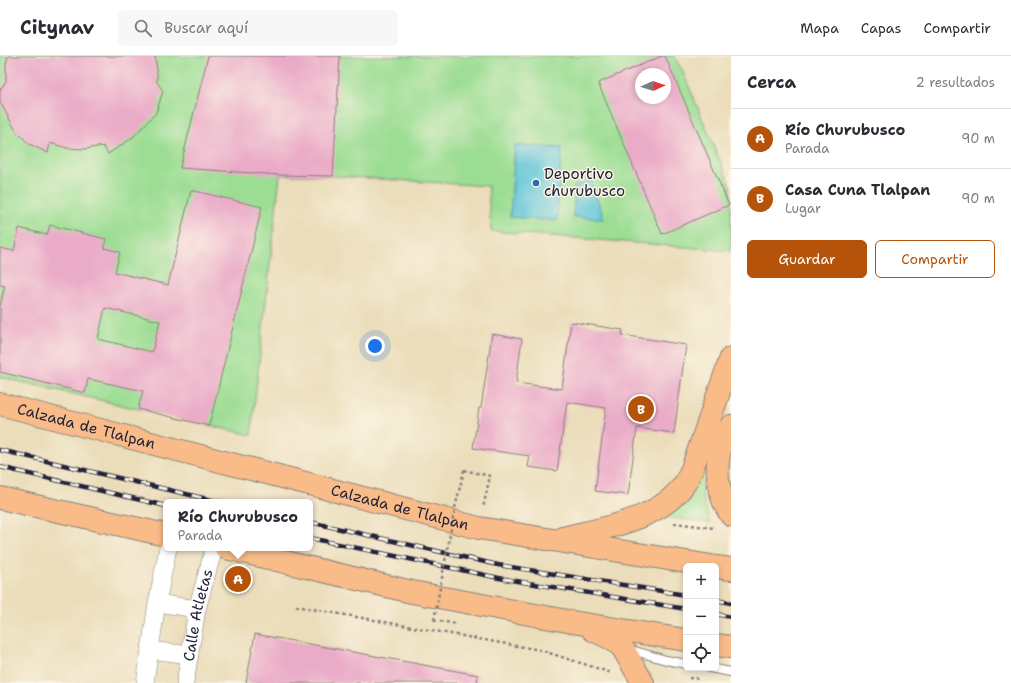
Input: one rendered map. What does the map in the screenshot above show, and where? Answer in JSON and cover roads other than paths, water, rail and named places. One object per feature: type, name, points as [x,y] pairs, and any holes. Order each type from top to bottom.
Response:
[{"type":"highway","points":[[554,540],[642,516],[665,503],[676,494],[685,483],[694,463],[731,358]]},
{"type":"highway","name":"Calzada de Tlalpan","points":[[0,404],[479,528],[693,563]]},
{"type":"highway","points":[[725,522],[724,501],[718,480],[717,470],[720,447],[731,426]]},
{"type":"highway","points":[[0,498],[163,534]]},
{"type":"highway","points":[[239,551],[412,592],[578,623],[683,640]]},
{"type":"highway","points":[[719,567],[731,569]]},
{"type":"highway","points":[[578,623],[612,639],[622,647],[643,683]]},
{"type":"highway","points":[[719,645],[731,647]]},
{"type":"street","points":[[145,683],[157,604],[167,551]]},
{"type":"street","name":"Calle Atletas","points":[[185,683],[197,609],[213,551]]},
{"type":"street","points":[[157,604],[197,609]]},
{"type":"street","points":[[150,650],[190,655]]},
{"type":"lane","points":[[622,647],[683,663]]},
{"type":"lane","points":[[719,670],[731,672]]},
{"type":"water","name":"Deportivo churubusco","points":[[515,145],[562,148],[557,221],[510,217]]},
{"type":"water","points":[[591,181],[604,219],[573,217],[575,186]]},
{"type":"railway","points":[[0,450],[207,499]]},
{"type":"railway","points":[[0,467],[163,505]]},
{"type":"railway","points":[[313,523],[498,565],[683,595]]},
{"type":"railway","points":[[313,539],[499,578],[683,609]]},
{"type":"railway","points":[[719,601],[731,603]]},
{"type":"railway","points":[[719,615],[731,617]]},
{"type":"place","name":"Deportivo churubusco","points":[[536,183]]},
{"type":"place","name":"Casa Cuna Tlalpan","points":[[641,409]]},
{"type":"place","name":"Río Churubusco","points":[[238,579]]}]
